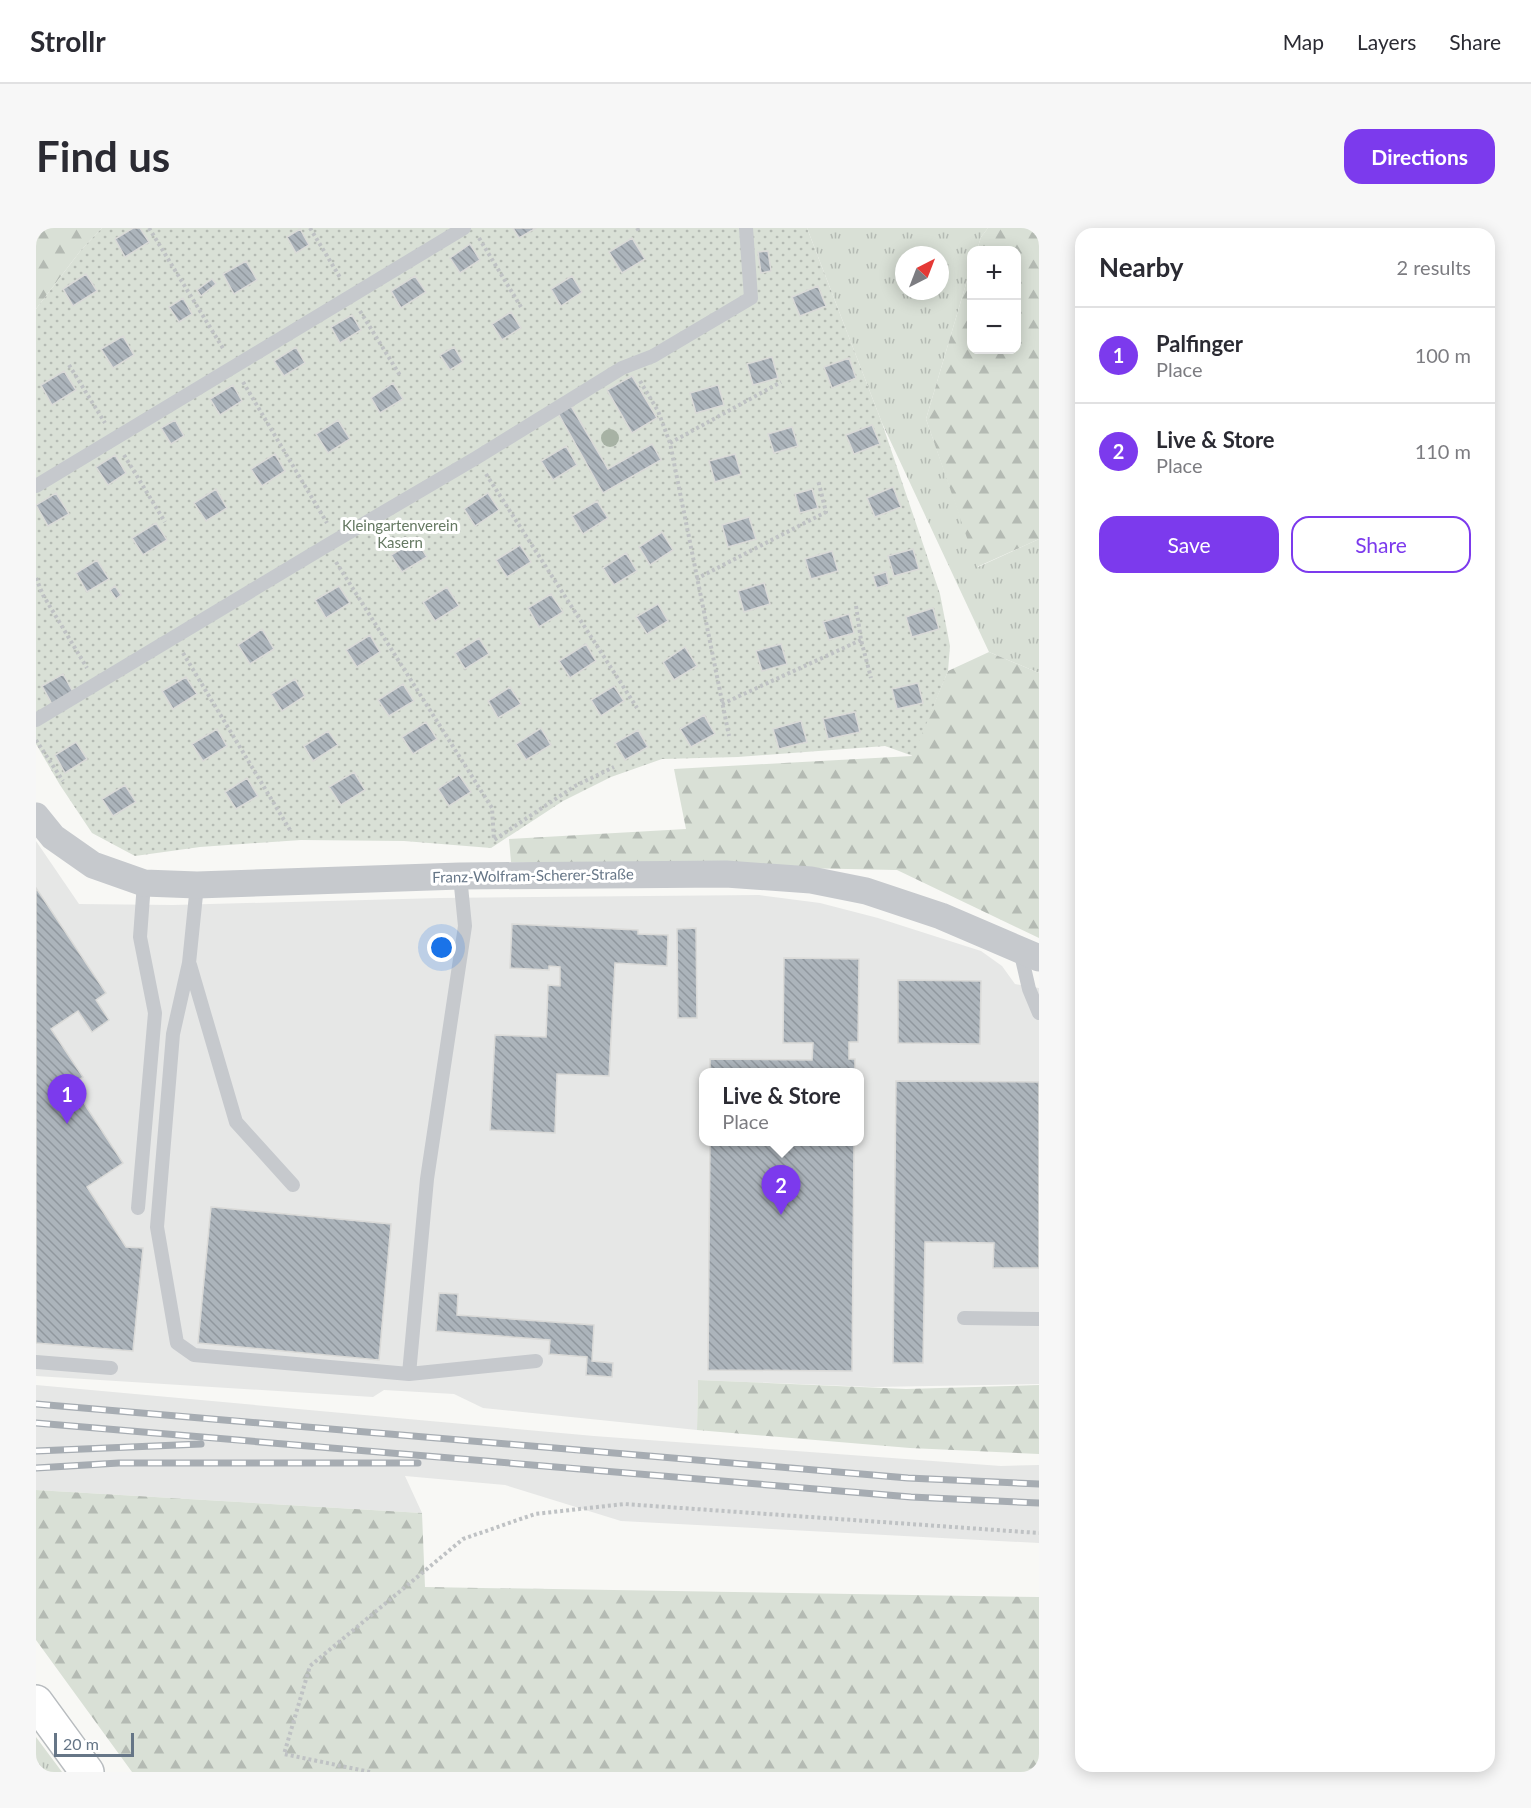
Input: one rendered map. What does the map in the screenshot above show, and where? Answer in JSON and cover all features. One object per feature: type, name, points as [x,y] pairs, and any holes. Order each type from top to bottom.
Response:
[{"type":"highway","points":[[36,1702],[87,1772]]},
{"type":"street","name":"Franz-Wolfram-Scherer-Straße","points":[[36,816],[53,837],[93,865],[144,883],[197,885],[460,876],[726,874],[811,880],[866,891],[942,916],[1030,954]]},
{"type":"lane","points":[[36,486],[464,228]]},
{"type":"lane","points":[[36,720],[630,365],[653,356],[751,298],[746,228]]},
{"type":"lane","points":[[409,1374],[428,1179],[465,926],[460,876]]},
{"type":"lane","points":[[138,1208],[154,1013],[140,937],[144,883]]},
{"type":"lane","points":[[197,885],[189,963],[173,1034],[157,1227],[177,1343],[194,1355],[409,1374],[536,1361]]},
{"type":"lane","points":[[1030,954],[1029,989],[1039,1012]]},
{"type":"lane","points":[[189,963],[236,1122],[293,1185]]},
{"type":"lane","points":[[964,1318],[1039,1319]]},
{"type":"lane","points":[[36,1362],[111,1368]]},
{"type":"path","points":[[473,228],[521,307]]},
{"type":"path","points":[[630,365],[658,411],[670,443],[729,736]]},
{"type":"path","points":[[670,443],[781,382]]},
{"type":"path","points":[[476,458],[637,708]]},
{"type":"path","points":[[696,579],[826,512],[818,480]]},
{"type":"path","points":[[326,546],[492,808],[494,840],[575,786],[614,767]]},
{"type":"path","points":[[36,578],[43,595],[96,684]]},
{"type":"path","points":[[856,606],[861,640],[871,678]]},
{"type":"path","points":[[173,637],[290,830]]},
{"type":"path","points":[[722,704],[861,640]]},
{"type":"path","points":[[36,740],[63,781]]},
{"type":"path","points":[[370,1772],[284,1754],[310,1666],[463,1539],[535,1514],[624,1504],[1039,1533]]},
{"type":"shaded area","points":[[36,841],[79,904],[173,905],[440,898],[759,895],[820,903],[878,918],[981,951],[1002,966],[1015,984],[1039,988],[1039,1384],[872,1387],[698,1380],[697,1430],[483,1408],[454,1394],[384,1390],[373,1397],[36,1376]]},
{"type":"shaded area","points":[[36,1385],[594,1436],[1001,1466],[1039,1465],[1039,1543],[621,1521],[505,1485],[405,1476],[422,1513],[36,1490]]},
{"type":"green space","points":[[36,228],[102,228],[81,250],[36,309]]},
{"type":"green space","name":"Kleingartenverein Kasern","points":[[102,228],[807,228],[882,423],[940,594],[950,646],[948,671],[913,756],[885,746],[738,757],[662,759],[611,777],[563,801],[491,848],[404,841],[301,840],[200,847],[135,856],[92,833],[36,744],[36,309],[81,250]]},
{"type":"green space","points":[[807,228],[988,228],[981,237],[978,246],[967,246],[967,281],[926,419],[978,567],[1039,539],[1039,673],[989,652],[882,423]]},
{"type":"green space","points":[[988,228],[1039,228],[1039,539],[977,567],[926,419],[967,281],[967,354],[1021,354],[1021,246],[978,246],[981,237]]},
{"type":"green space","points":[[989,652],[1039,673],[1039,938],[897,870],[511,862],[509,839],[686,829],[674,769],[912,756],[948,671]]},
{"type":"green space","points":[[698,1380],[906,1389],[1039,1385],[1039,1454],[910,1448],[697,1430]]},
{"type":"green space","points":[[36,1490],[422,1513],[425,1587],[1039,1597],[1039,1772],[132,1772],[36,1640]]},
{"type":"green space","points":[[36,1737],[62,1772],[45,1772],[36,1760]]},
{"type":"building","points":[[133,228],[140,228],[149,242],[125,257],[115,239]]},
{"type":"building","points":[[513,228],[536,228],[519,238]]},
{"type":"building","points":[[300,229],[309,245],[296,253],[287,237]]},
{"type":"building","points":[[632,238],[645,259],[622,273],[609,252]]},
{"type":"building","points":[[470,244],[480,260],[460,273],[450,258]]},
{"type":"building","points":[[768,251],[771,271],[761,273],[758,252]]},
{"type":"building","points":[[246,261],[257,280],[234,294],[223,274]]},
{"type":"building","points":[[86,274],[97,291],[73,306],[63,289]]},
{"type":"building","points":[[415,276],[426,292],[401,308],[391,291]]},
{"type":"building","points":[[572,276],[582,292],[561,306],[551,289]]},
{"type":"building","points":[[212,279],[216,284],[201,296],[197,290]]},
{"type":"building","points":[[818,286],[826,306],[800,316],[792,297]]},
{"type":"building","points":[[183,298],[192,314],[179,322],[169,307]]},
{"type":"building","points":[[511,312],[521,328],[502,340],[492,324]]},
{"type":"building","points":[[352,315],[361,330],[340,343],[331,327]]},
{"type":"building","points":[[123,336],[134,355],[113,368],[101,349]]},
{"type":"building","points":[[296,347],[305,363],[284,376],[274,361]]},
{"type":"building","points":[[454,347],[463,362],[450,370],[440,355]]},
{"type":"building","points":[[772,357],[778,378],[753,385],[747,364]]},
{"type":"building","points":[[849,358],[856,378],[832,388],[824,367]]},
{"type":"building","points":[[64,371],[76,390],[52,405],[41,385]]},
{"type":"building","points":[[632,376],[657,418],[632,433],[607,390]]},
{"type":"building","points":[[393,383],[403,399],[380,413],[371,398]]},
{"type":"building","points":[[233,385],[242,401],[220,415],[210,399]]},
{"type":"building","points":[[718,385],[724,405],[696,413],[690,393]]},
{"type":"building","points":[[571,406],[608,469],[652,444],[661,460],[603,493],[558,413]]},
{"type":"building","points":[[175,420],[184,436],[171,444],[161,428]]},
{"type":"building","points":[[338,420],[350,439],[328,453],[316,434]]},
{"type":"building","points":[[872,425],[880,444],[854,454],[846,435]]},
{"type":"building","points":[[792,427],[798,446],[774,453],[768,434]]},
{"type":"building","points":[[566,446],[577,465],[553,480],[541,461]]},
{"type":"building","points":[[275,454],[285,471],[262,486],[251,469]]},
{"type":"building","points":[[735,454],[741,474],[715,482],[709,461]]},
{"type":"building","points":[[115,455],[126,473],[108,485],[96,467]]},
{"type":"building","points":[[893,487],[901,507],[875,517],[867,498]]},
{"type":"building","points":[[216,489],[227,508],[206,521],[194,503]]},
{"type":"building","points":[[812,489],[818,508],[800,513],[795,494]]},
{"type":"building","points":[[56,493],[69,514],[48,526],[36,505]]},
{"type":"building","points":[[488,493],[499,510],[475,526],[464,509]]},
{"type":"building","points":[[597,501],[608,518],[583,534],[572,516]]},
{"type":"building","points":[[749,517],[756,539],[728,547],[722,525]]},
{"type":"building","points":[[156,523],[167,540],[143,555],[132,538]]},
{"type":"building","points":[[662,532],[673,550],[650,565],[639,547]]},
{"type":"building","points":[[416,540],[427,557],[402,572],[391,555]]},
{"type":"building","points":[[520,545],[531,562],[507,577],[496,560]]},
{"type":"building","points":[[913,549],[919,569],[894,576],[888,556]]},
{"type":"building","points":[[832,551],[838,571],[811,579],[805,559]]},
{"type":"building","points":[[626,553],[637,571],[614,585],[603,568]]},
{"type":"building","points":[[97,560],[109,579],[87,592],[76,573]]},
{"type":"building","points":[[886,572],[889,584],[877,588],[873,576]]},
{"type":"building","points":[[764,583],[770,604],[744,612],[738,591]]},
{"type":"building","points":[[115,586],[121,595],[116,599],[110,590]]},
{"type":"building","points":[[339,586],[350,603],[326,618],[315,600]]},
{"type":"building","points":[[447,587],[459,606],[435,621],[423,602]]},
{"type":"building","points":[[551,594],[563,612],[539,627],[528,608]]},
{"type":"building","points":[[658,604],[668,621],[647,634],[636,617]]},
{"type":"building","points":[[933,608],[939,629],[912,637],[906,617]]},
{"type":"building","points":[[849,614],[854,633],[829,640],[823,622]]},
{"type":"building","points":[[262,629],[274,649],[250,664],[238,645]]},
{"type":"building","points":[[370,635],[380,652],[357,667],[346,650]]},
{"type":"building","points":[[479,638],[489,654],[465,669],[455,653]]},
{"type":"building","points":[[586,644],[596,661],[570,678],[559,661]]},
{"type":"building","points":[[781,644],[787,664],[762,671],[756,651]]},
{"type":"building","points":[[685,647],[697,666],[674,680],[663,662]]},
{"type":"building","points":[[63,674],[73,692],[52,704],[42,686]]},
{"type":"building","points":[[186,677],[197,694],[173,709],[162,691]]},
{"type":"building","points":[[295,679],[305,696],[282,711],[271,694]]},
{"type":"building","points":[[918,683],[923,703],[897,709],[892,689]]},
{"type":"building","points":[[403,684],[414,701],[389,716],[378,700]]},
{"type":"building","points":[[614,686],[624,701],[601,716],[591,700]]},
{"type":"building","points":[[510,687],[521,704],[498,718],[488,701]]},
{"type":"building","points":[[855,712],[860,732],[828,739],[823,719]]},
{"type":"building","points":[[704,715],[715,734],[691,747],[680,729]]},
{"type":"building","points":[[801,721],[807,742],[779,749],[773,729]]},
{"type":"building","points":[[426,722],[437,739],[413,754],[402,737]]},
{"type":"building","points":[[541,728],[551,745],[526,760],[516,744]]},
{"type":"building","points":[[217,729],[227,746],[203,761],[192,744]]},
{"type":"building","points":[[638,730],[648,747],[625,760],[615,743]]},
{"type":"building","points":[[328,731],[338,745],[313,761],[304,746]]},
{"type":"building","points":[[76,742],[87,759],[65,773],[55,755]]},
{"type":"building","points":[[354,772],[365,790],[341,805],[329,787]]},
{"type":"building","points":[[459,775],[471,792],[449,806],[438,789]]},
{"type":"building","points":[[247,778],[258,796],[236,809],[225,792]]},
{"type":"building","points":[[125,785],[136,802],[113,816],[102,799]]},
{"type":"building","points":[[36,888],[106,993],[96,1000],[109,1020],[92,1032],[78,1011],[51,1029],[83,1077],[72,1085],[123,1163],[87,1187],[126,1247],[143,1248],[133,1351],[36,1343]]},
{"type":"building","points":[[512,924],[638,930],[638,934],[668,935],[667,966],[615,963],[609,1076],[557,1074],[555,1133],[490,1130],[495,1035],[546,1037],[548,985],[560,986],[560,967],[549,966],[549,970],[510,968]]},
{"type":"building","points":[[696,928],[697,1018],[678,1018],[677,929]]},
{"type":"building","points":[[784,958],[859,959],[858,1042],[849,1042],[849,1059],[855,1059],[855,1068],[710,1068],[710,1059],[812,1060],[813,1043],[783,1043]]},
{"type":"building","points":[[898,980],[981,981],[980,1044],[898,1043]]},
{"type":"building","points":[[896,1081],[1039,1082],[1039,1268],[993,1268],[994,1243],[925,1242],[923,1363],[893,1363]]},
{"type":"building","points":[[710,1146],[854,1146],[852,1371],[708,1370]]},
{"type":"building","points":[[211,1207],[391,1224],[379,1360],[198,1343]]},
{"type":"building","points":[[439,1293],[458,1294],[457,1315],[594,1325],[592,1361],[613,1363],[612,1377],[586,1375],[587,1357],[549,1354],[550,1340],[436,1331]]},
{"type":"railway","points":[[36,1404],[908,1478],[1039,1484]]},
{"type":"railway","points":[[36,1423],[911,1497],[1039,1503]]},
{"type":"railway","points":[[36,1451],[201,1444]]},
{"type":"railway","points":[[36,1468],[119,1463],[418,1463]]},
{"type":"place","name":"Palfinger","points":[[67,1124]]},
{"type":"place","name":"Live & Store","points":[[781,1215]]}]
